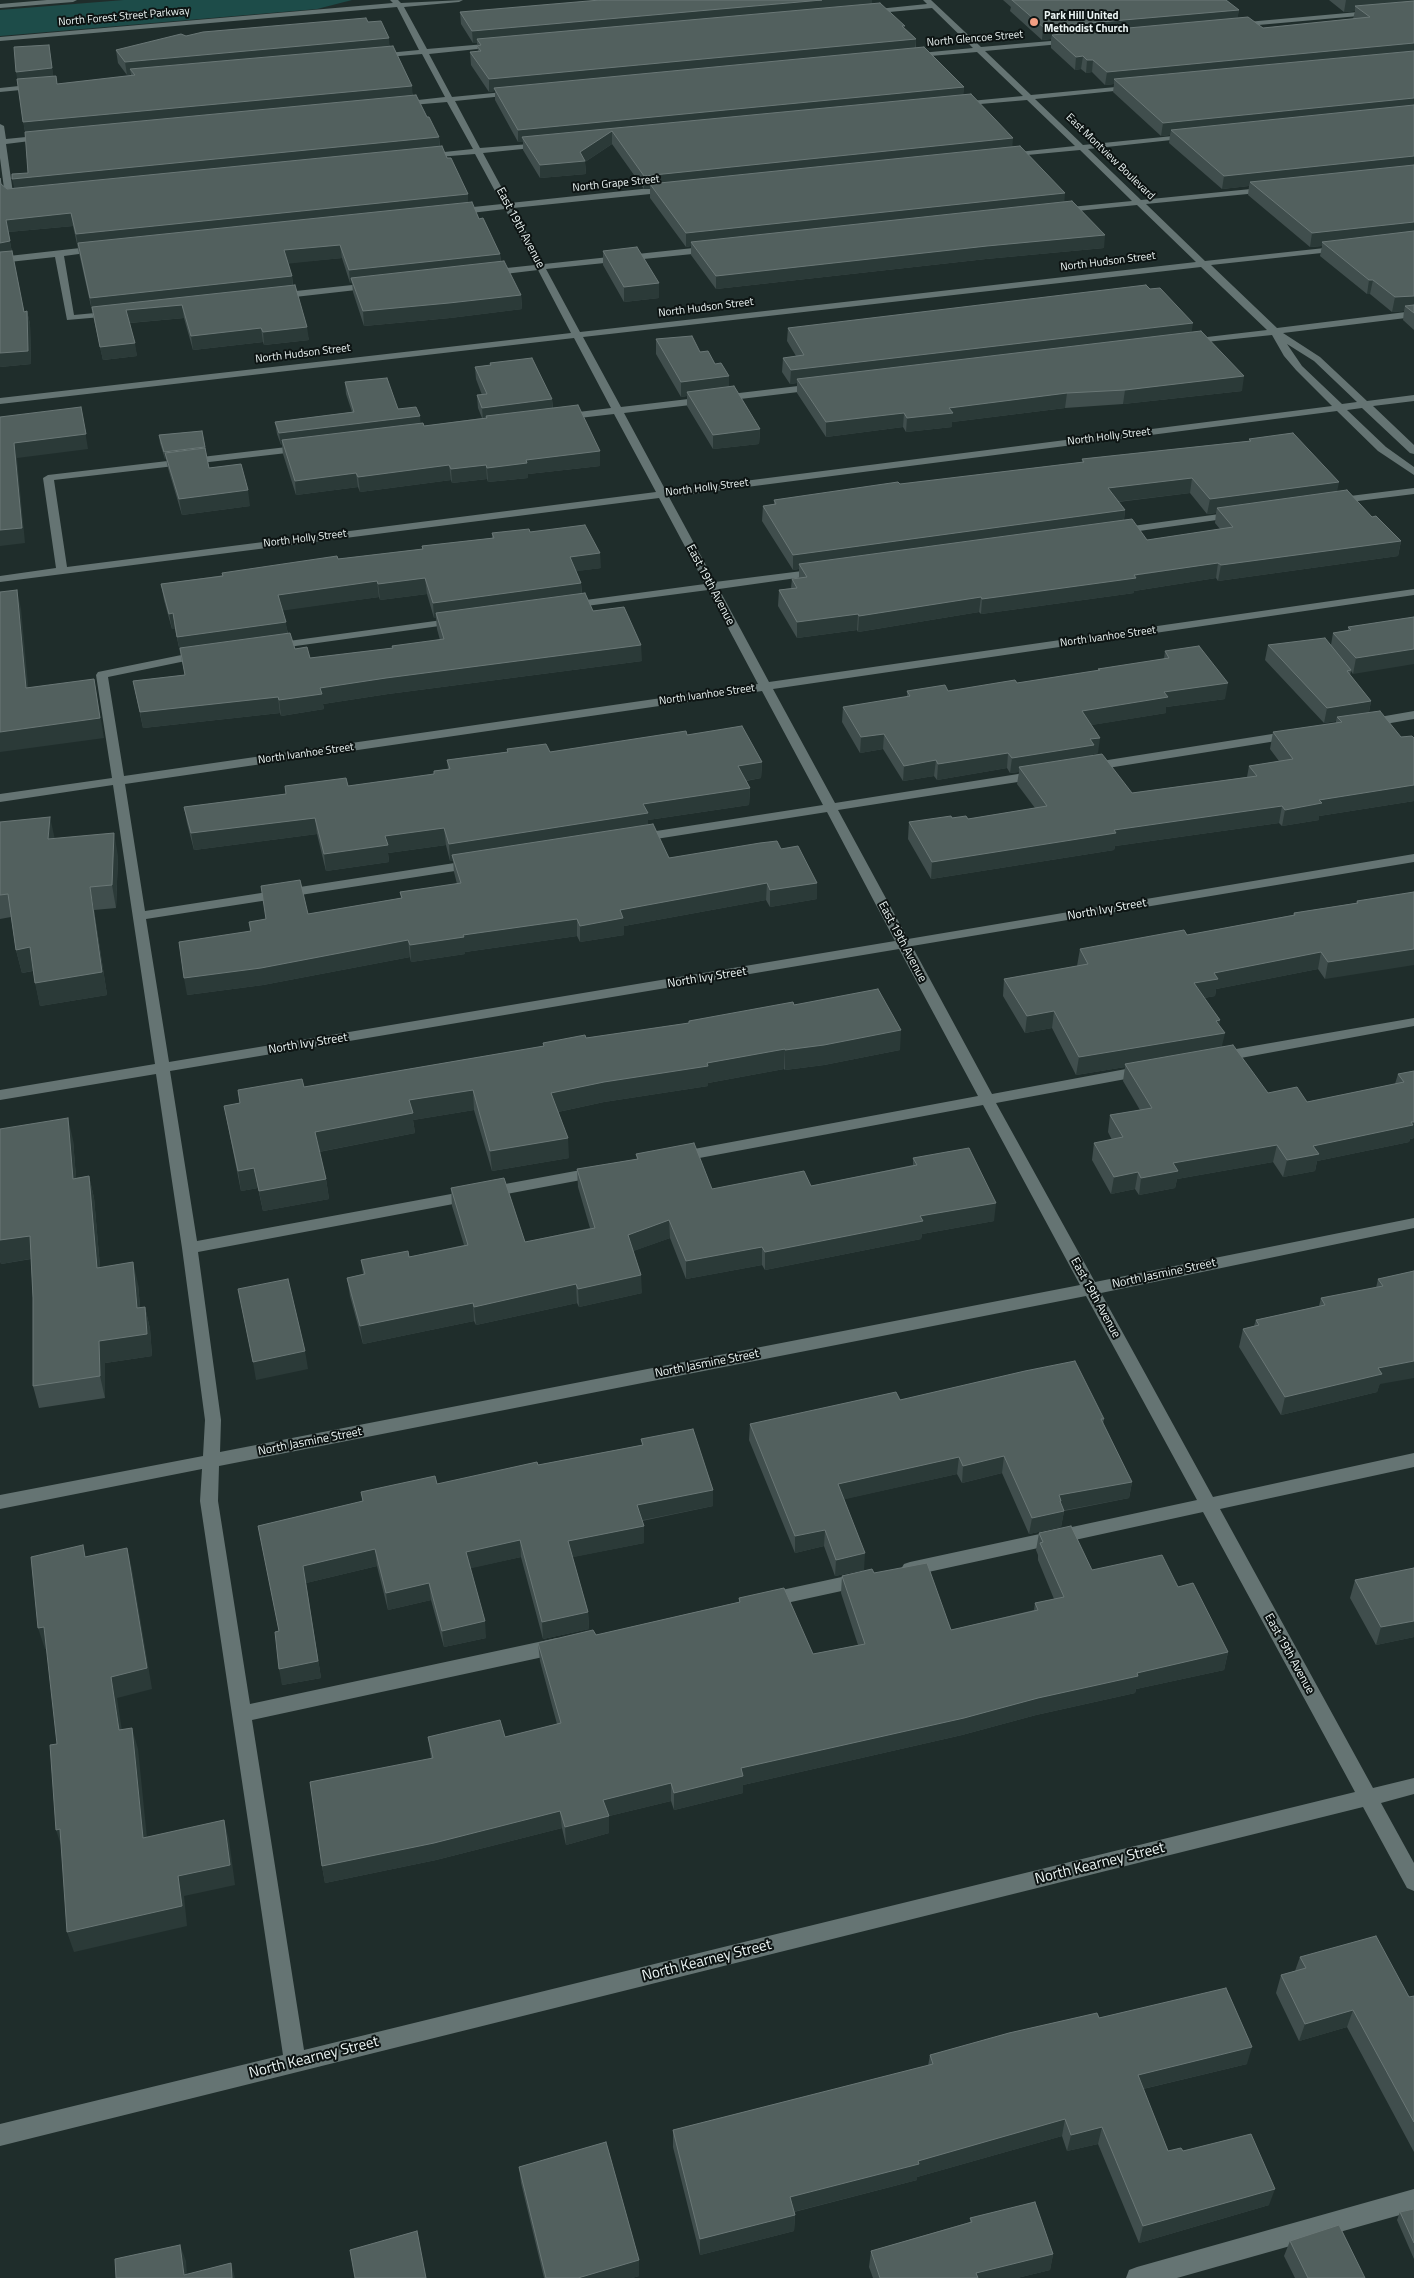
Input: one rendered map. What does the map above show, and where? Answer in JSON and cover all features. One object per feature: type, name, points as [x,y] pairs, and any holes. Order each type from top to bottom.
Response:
[{"type":"street","name":"North Forest Street Parkway","points":[[0,6],[73,0]]},
{"type":"street","name":"North Forest Street Parkway","points":[[0,39],[397,3],[459,0]]},
{"type":"street","name":"East Montview Boulevard","points":[[927,0],[1275,332],[1316,358],[1414,451]]},
{"type":"street","name":"East 19th Avenue","points":[[397,3],[508,206],[903,945],[1414,1882]]},
{"type":"street","points":[[858,13],[934,6]]},
{"type":"street","points":[[1224,27],[1414,9]]},
{"type":"street","points":[[1237,14],[1250,24]]},
{"type":"street","name":"North Glencoe Street","points":[[905,56],[1084,40]]},
{"type":"street","points":[[365,57],[503,45]]},
{"type":"street","points":[[0,90],[49,86]]},
{"type":"street","points":[[952,105],[1139,86]]},
{"type":"street","points":[[392,104],[519,92]]},
{"type":"street","points":[[0,126],[9,196],[28,194]]},
{"type":"street","points":[[1003,156],[1201,135]]},
{"type":"street","points":[[1,141],[51,137]]},
{"type":"street","points":[[419,157],[547,144]]},
{"type":"street","points":[[1047,213],[1275,188]]},
{"type":"street","name":"North Grape Street","points":[[440,213],[676,189]]},
{"type":"street","points":[[0,260],[108,248]]},
{"type":"street","points":[[482,274],[720,248]]},
{"type":"street","name":"North Hudson Street","points":[[0,402],[1347,248]]},
{"type":"street","points":[[60,254],[70,318],[120,313]]},
{"type":"street","points":[[267,297],[384,284]]},
{"type":"street","points":[[1179,343],[1414,314]]},
{"type":"street","name":"East Montview Boulevard","points":[[1275,332],[1293,362],[1382,449],[1414,472]]},
{"type":"street","points":[[548,419],[824,386]]},
{"type":"street","name":"North Holly Street","points":[[0,579],[1414,398]]},
{"type":"street","points":[[62,571],[48,478],[313,447]]},
{"type":"street","points":[[1324,502],[1414,491]]},
{"type":"street","points":[[1106,532],[1244,513]]},
{"type":"street","points":[[552,608],[829,570]]},
{"type":"street","name":"North Ivanhoe Street","points":[[0,798],[1414,592]]},
{"type":"street","points":[[256,648],[473,619]]},
{"type":"street","points":[[216,654],[102,675],[164,1068],[190,1248],[213,1420],[209,1501],[295,2062]]},
{"type":"street","points":[[1356,725],[1414,715]]},
{"type":"street","points":[[1073,769],[1307,732]]},
{"type":"street","points":[[622,840],[1053,772]]},
{"type":"street","name":"North Ivy Street","points":[[0,1096],[1414,858]]},
{"type":"street","points":[[139,916],[484,862]]},
{"type":"street","points":[[1200,1061],[1414,1022]]},
{"type":"street","points":[[666,1159],[1152,1069]]},
{"type":"street","points":[[190,1248],[608,1170]]},
{"type":"street","name":"North Jasmine Street","points":[[0,1502],[1090,1289],[1414,1223]]},
{"type":"street","points":[[895,1572],[1414,1460]]},
{"type":"street","points":[[749,1604],[876,1576]]},
{"type":"street","points":[[242,1714],[573,1642]]},
{"type":"street","name":"North Kearney Street","points":[[0,2135],[1414,1786]]},
{"type":"street","points":[[1137,2278],[1414,2200]]},
{"type":"shaded area","points":[[124,0],[352,0],[317,9],[0,36],[0,10]]},
{"type":"building","points":[[600,0],[822,0],[472,31],[460,12]]},
{"type":"building","points":[[1012,0],[1226,0],[1239,10],[1043,27]]},
{"type":"building","points":[[1414,1],[1414,43],[1107,72],[1093,60],[1087,60],[1083,56],[1076,57],[1052,35],[1248,17],[1263,28],[1370,17],[1355,6]]},
{"type":"building","points":[[880,3],[916,39],[489,79],[470,52],[481,51],[477,46],[481,45],[477,39]]},
{"type":"building","points":[[366,18],[368,22],[381,21],[389,38],[125,62],[116,50],[181,34],[186,36],[203,32]]},
{"type":"building","points":[[49,45],[52,68],[16,72],[14,47]]},
{"type":"building","points":[[393,46],[412,86],[23,122],[17,79],[56,76],[57,84],[135,75],[130,69]]},
{"type":"building","points":[[924,47],[964,87],[518,130],[494,88]]},
{"type":"building","points":[[1414,51],[1414,98],[1163,123],[1114,79]]},
{"type":"building","points":[[971,94],[1013,138],[644,176],[612,131],[580,152],[585,161],[540,165],[522,137]]},
{"type":"building","points":[[416,95],[439,137],[12,179],[12,174],[28,173],[25,132]]},
{"type":"building","points":[[1414,105],[1414,156],[1224,176],[1171,130]]},
{"type":"building","points":[[442,146],[447,158],[451,158],[468,194],[76,234],[71,213],[6,220],[10,241],[0,243],[0,178],[1,184],[7,189]]},
{"type":"building","points":[[1020,146],[1065,193],[686,233],[650,184]]},
{"type":"building","points":[[1414,165],[1414,222],[1312,233],[1250,182]]},
{"type":"building","points":[[1072,201],[1105,235],[716,276],[691,242]]},
{"type":"building","points":[[472,202],[479,219],[483,218],[500,254],[349,270],[340,245],[284,250],[292,276],[90,298],[78,243]]},
{"type":"building","points":[[1414,231],[1414,296],[1395,297],[1373,280],[1369,280],[1322,242]]},
{"type":"building","points":[[637,247],[659,283],[624,287],[603,251]]},
{"type":"building","points":[[12,251],[24,312],[27,311],[28,351],[0,353],[0,252]]},
{"type":"building","points":[[504,261],[521,295],[363,311],[351,278]]},
{"type":"building","points":[[295,285],[307,327],[263,332],[261,328],[191,336],[182,305],[126,310],[135,343],[100,347],[92,307]]},
{"type":"building","points":[[1146,285],[1150,289],[1160,288],[1193,323],[791,370],[783,358],[804,355],[788,328]]},
{"type":"building","points":[[1414,305],[1414,313],[1405,306]]},
{"type":"building","points":[[1201,331],[1244,376],[1125,390],[1067,393],[949,408],[953,413],[907,418],[904,413],[826,422],[797,379]]},
{"type":"building","points":[[692,336],[700,352],[708,351],[715,364],[721,363],[729,376],[681,382],[656,339]]},
{"type":"building","points":[[532,358],[552,399],[482,408],[477,395],[487,394],[475,367],[491,365],[490,363]]},
{"type":"building","points":[[387,378],[398,409],[416,407],[420,416],[279,433],[275,422],[354,412],[345,382]]},
{"type":"building","points":[[734,386],[760,429],[713,435],[687,392]]},
{"type":"building","points":[[578,405],[600,451],[526,460],[527,463],[487,468],[486,465],[451,469],[449,465],[358,477],[356,473],[295,481],[282,440],[423,423],[424,426],[487,418],[486,416]]},
{"type":"building","points":[[81,407],[86,434],[14,443],[22,528],[0,530],[0,417]]},
{"type":"building","points":[[202,431],[205,447],[164,452],[159,435]]},
{"type":"building","points":[[1293,433],[1339,482],[1210,499],[1192,478],[1108,488],[1125,510],[793,555],[763,506],[776,504],[774,500],[898,482],[900,484],[1084,462],[1082,459],[1251,441],[1249,439]]},
{"type":"building","points":[[205,448],[209,468],[241,464],[248,490],[179,499],[165,453]]},
{"type":"building","points":[[1347,490],[1372,517],[1376,516],[1401,541],[1221,565],[1218,563],[1134,575],[1136,578],[982,599],[981,597],[859,616],[858,614],[797,622],[779,590],[797,588],[792,579],[807,577],[799,564],[1132,519],[1147,540],[1233,527],[1217,508]]},
{"type":"building","points":[[585,525],[600,553],[570,557],[581,583],[433,603],[425,578],[378,584],[377,581],[278,595],[286,622],[177,637],[173,613],[169,614],[161,584],[223,576],[222,573],[337,556],[338,559],[423,549],[422,546],[494,538],[492,533],[529,529],[530,532]]},
{"type":"building","points":[[17,590],[26,688],[94,679],[100,718],[0,732],[0,592]]},
{"type":"building","points":[[585,593],[593,611],[624,607],[641,645],[320,688],[322,694],[279,700],[278,697],[140,712],[133,681],[185,675],[180,648],[290,633],[295,649],[307,647],[310,658],[393,648],[392,646],[444,639],[436,613]]},
{"type":"building","points":[[1414,617],[1414,649],[1356,658],[1333,633],[1351,630],[1348,627]]},
{"type":"building","points":[[1325,638],[1351,670],[1347,671],[1371,701],[1327,708],[1268,645]]},
{"type":"building","points":[[1199,646],[1228,683],[1164,692],[1168,697],[1082,711],[1100,738],[1090,739],[1094,745],[1012,758],[1008,753],[938,764],[936,760],[904,766],[884,734],[861,737],[843,707],[910,696],[907,691],[945,685],[948,691],[1015,680],[1017,683],[1100,670],[1098,669],[1169,658],[1165,651]]},
{"type":"building","points":[[1380,711],[1401,737],[1412,736],[1414,738],[1414,785],[1319,800],[1322,803],[1285,810],[1282,806],[1114,830],[1116,833],[932,862],[909,822],[951,816],[952,818],[966,816],[968,819],[1047,806],[1019,767],[1102,754],[1132,793],[1257,776],[1249,766],[1293,759],[1273,732],[1342,722],[1337,717]]},
{"type":"building","points":[[742,726],[762,762],[738,766],[750,788],[643,804],[648,813],[449,844],[444,828],[385,836],[388,845],[324,854],[315,818],[191,833],[184,807],[286,794],[285,786],[346,778],[348,786],[434,774],[434,771],[450,769],[447,760],[508,752],[507,749],[546,744],[550,752],[686,731],[687,735]]},
{"type":"building","points":[[50,817],[48,839],[114,833],[112,885],[90,887],[102,972],[35,983],[30,947],[16,950],[8,894],[0,895],[0,822]]},
{"type":"building","points":[[653,824],[669,858],[777,841],[781,849],[798,846],[817,883],[770,890],[767,883],[620,910],[623,918],[580,926],[577,919],[463,935],[464,937],[410,945],[408,940],[261,968],[184,978],[179,942],[251,931],[249,922],[266,919],[261,886],[300,880],[308,914],[402,898],[400,892],[461,883],[452,855]]},
{"type":"building","points":[[1414,892],[1414,949],[1328,962],[1321,952],[1214,973],[1218,979],[1194,983],[1220,1020],[1216,1021],[1225,1033],[1079,1057],[1054,1011],[1027,1016],[1004,979],[1088,964],[1080,949],[1184,930],[1187,935],[1295,915],[1294,913],[1358,903],[1357,901]]},
{"type":"building","points":[[878,989],[901,1030],[824,1045],[785,1049],[707,1063],[708,1066],[604,1082],[551,1093],[568,1138],[490,1151],[473,1090],[409,1100],[413,1113],[315,1132],[326,1179],[259,1191],[254,1168],[238,1171],[224,1106],[240,1103],[238,1090],[302,1079],[304,1087],[544,1046],[543,1043],[585,1035],[586,1038],[689,1023],[689,1021],[793,1002],[794,1005]]},
{"type":"building","points":[[1233,1045],[1268,1093],[1297,1087],[1307,1102],[1404,1082],[1398,1074],[1414,1071],[1414,1122],[1411,1122],[1413,1125],[1313,1146],[1319,1154],[1287,1160],[1277,1145],[1173,1163],[1178,1171],[1141,1178],[1138,1172],[1114,1177],[1094,1143],[1123,1137],[1110,1115],[1152,1108],[1125,1064]]},
{"type":"building","points":[[68,1118],[73,1179],[89,1176],[97,1268],[133,1262],[137,1308],[145,1307],[147,1334],[99,1341],[100,1376],[33,1386],[33,1298],[30,1236],[0,1240],[0,1129]]},
{"type":"building","points":[[694,1143],[712,1189],[804,1171],[811,1186],[917,1165],[913,1158],[969,1148],[996,1203],[920,1216],[923,1221],[765,1252],[762,1247],[686,1261],[669,1220],[628,1235],[641,1275],[578,1289],[576,1284],[474,1307],[473,1303],[360,1326],[347,1278],[365,1274],[361,1260],[408,1251],[409,1257],[468,1245],[451,1188],[504,1178],[525,1242],[595,1228],[577,1169],[638,1159],[636,1154]]},
{"type":"building","points":[[1414,1271],[1414,1361],[1378,1368],[1382,1374],[1285,1397],[1243,1329],[1259,1325],[1256,1320],[1325,1305],[1321,1298],[1383,1286],[1378,1279]]},
{"type":"building","points":[[288,1279],[305,1351],[253,1362],[238,1289]]},
{"type":"building","points":[[1075,1361],[1104,1419],[1101,1419],[1132,1482],[1059,1495],[1064,1511],[1032,1518],[1004,1456],[963,1466],[959,1457],[838,1484],[865,1553],[836,1560],[825,1530],[795,1536],[750,1424],[896,1392],[900,1400]]},
{"type":"building","points":[[693,1429],[713,1490],[637,1505],[644,1526],[568,1541],[588,1612],[542,1622],[520,1540],[466,1552],[485,1621],[442,1631],[429,1583],[386,1593],[375,1549],[303,1566],[318,1661],[279,1669],[275,1632],[279,1631],[258,1526],[363,1501],[361,1492],[435,1476],[437,1484],[537,1462],[538,1465],[643,1445],[641,1439]]},
{"type":"building","points":[[1071,1526],[1092,1570],[1162,1555],[1178,1587],[1193,1583],[1228,1652],[1137,1673],[1138,1676],[1038,1698],[964,1718],[741,1768],[743,1776],[674,1793],[671,1783],[603,1800],[609,1816],[565,1827],[560,1811],[434,1843],[322,1866],[310,1782],[433,1758],[428,1737],[500,1720],[505,1737],[561,1723],[538,1643],[593,1630],[596,1635],[740,1602],[739,1598],[784,1588],[813,1654],[865,1644],[842,1576],[872,1569],[874,1573],[927,1563],[951,1630],[1038,1610],[1035,1603],[1064,1597],[1040,1543],[1043,1542],[1039,1533]]},
{"type":"building","points":[[83,1545],[85,1557],[127,1548],[147,1668],[111,1677],[119,1730],[132,1728],[143,1838],[224,1820],[230,1865],[178,1876],[182,1906],[67,1932],[60,1829],[56,1830],[50,1745],[57,1744],[44,1627],[38,1628],[31,1557]]},
{"type":"building","points":[[1414,1568],[1414,1621],[1381,1627],[1355,1580]]},
{"type":"building","points":[[1376,1936],[1409,1997],[1414,1996],[1414,2122],[1353,2010],[1305,2024],[1281,1975],[1306,1968],[1300,1957]]},
{"type":"building","points":[[1226,1988],[1252,2047],[1138,2075],[1168,2151],[1181,2148],[1183,2151],[1251,2134],[1275,2189],[1143,2226],[1102,2127],[1071,2135],[1065,2119],[918,2161],[919,2164],[790,2197],[795,2215],[700,2239],[673,2130],[933,2064],[930,2055],[1009,2033],[1097,2013],[1099,2018]]},
{"type":"building","points":[[606,2142],[639,2260],[578,2278],[546,2278],[519,2167]]},
{"type":"building","points":[[1035,2202],[1053,2254],[976,2273],[978,2278],[880,2278],[871,2251],[972,2222],[970,2218]]},
{"type":"building","points":[[1414,2209],[1414,2243],[1400,2212]]},
{"type":"building","points":[[1339,2225],[1365,2278],[1308,2278],[1290,2241]]},
{"type":"building","points":[[417,2231],[426,2278],[355,2278],[350,2250]]},
{"type":"building","points":[[180,2245],[184,2275],[231,2263],[232,2278],[116,2278],[115,2259]]},
{"type":"place","name":"Park Hill United Methodist Church","points":[[1034,22]]}]
